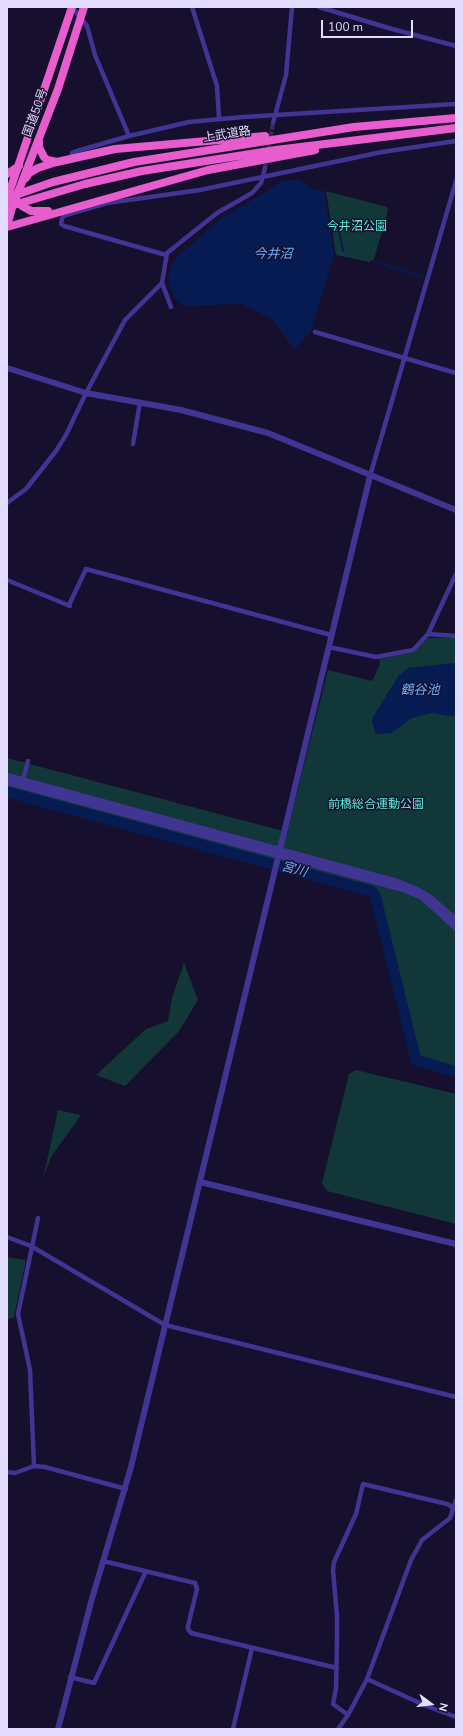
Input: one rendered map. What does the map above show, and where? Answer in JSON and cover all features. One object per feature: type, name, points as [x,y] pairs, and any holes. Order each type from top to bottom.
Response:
[{"type":"highway","name":"国道50号","points":[[7,227],[9,199],[72,7]]},
{"type":"highway","name":"国道50号","points":[[9,199],[22,185],[58,90],[84,7]]},
{"type":"highway","name":"上武道路","points":[[9,199],[53,182],[134,162],[369,125],[456,118]]},
{"type":"highway","name":"上武道路","points":[[9,199],[34,198],[85,184],[142,171],[269,151],[456,128]]},
{"type":"highway","points":[[22,185],[29,174],[38,168],[97,152],[131,147],[283,135],[303,135]]},
{"type":"highway","points":[[39,141],[39,147],[44,157],[47,160],[57,162]]},
{"type":"highway","points":[[7,227],[69,209],[98,203],[208,170],[310,151],[336,143]]},
{"type":"highway","points":[[7,174],[19,166]]},
{"type":"highway","points":[[7,218],[9,199],[31,211],[46,211],[65,207],[69,209]]},
{"type":"street","points":[[72,7],[87,26],[95,55],[129,136]]},
{"type":"street","points":[[192,7],[217,86],[219,119]]},
{"type":"street","points":[[273,122],[286,75],[292,7]]},
{"type":"street","points":[[319,7],[456,46]]},
{"type":"street","points":[[72,158],[72,153],[77,151],[174,125],[219,119],[456,104]]},
{"type":"street","points":[[166,255],[64,226],[62,224],[62,218],[66,215],[98,203],[200,190],[382,152],[456,141]]},
{"type":"street","points":[[171,307],[162,283],[166,255],[218,213],[252,194],[258,187],[263,177],[265,168]]},
{"type":"street","points":[[58,1729],[70,1677],[103,1560],[126,1489],[370,476],[456,181]]},
{"type":"street","points":[[7,503],[26,488],[45,467],[66,435],[86,393],[125,320],[162,283]]},
{"type":"street","points":[[316,332],[456,373]]},
{"type":"street","points":[[7,368],[86,393],[182,410],[268,433],[456,510]]},
{"type":"street","points":[[133,444],[140,402]]},
{"type":"street","points":[[7,580],[71,606],[86,569],[331,635]]},
{"type":"street","points":[[328,647],[376,657],[413,650],[428,634],[456,574]]},
{"type":"street","points":[[428,634],[456,636]]},
{"type":"street","points":[[22,783],[28,761]]},
{"type":"street","points":[[7,776],[22,783],[411,892],[432,904],[456,928]]},
{"type":"street","points":[[7,782],[22,783]]},
{"type":"street","points":[[279,855],[405,884],[435,901],[456,920]]},
{"type":"street","points":[[200,1182],[456,1244]]},
{"type":"street","points":[[34,1466],[30,1370],[18,1314],[38,1218]]},
{"type":"street","points":[[7,1237],[31,1246],[165,1325],[456,1397]]},
{"type":"street","points":[[7,1472],[15,1473],[34,1466],[126,1489]]},
{"type":"street","points":[[348,1716],[333,1704],[336,1688],[337,1668],[337,1616],[333,1566],[356,1514],[362,1484],[447,1504],[455,1509]]},
{"type":"street","points":[[338,1729],[348,1716],[368,1679],[411,1560],[422,1540],[450,1518],[455,1509],[456,1500]]},
{"type":"street","points":[[103,1560],[190,1581],[196,1586],[188,1626],[189,1632],[337,1668]]},
{"type":"street","points":[[70,1677],[94,1683],[146,1571]]},
{"type":"street","points":[[233,1729],[252,1648]]},
{"type":"street","points":[[368,1679],[424,1705],[456,1717]]},
{"type":"green space","name":"今井沼公園","points":[[326,191],[387,207],[388,211],[374,259],[369,262],[336,255]]},
{"type":"green space","name":"前橋総合運動公園","points":[[427,638],[456,638],[456,1069],[418,1059],[376,888],[7,789],[7,758],[287,832],[328,670],[372,681],[380,664],[379,659],[414,652]]},
{"type":"green space","points":[[184,963],[198,1000],[179,1031],[125,1086],[96,1075],[146,1029],[168,1021],[172,998]]},
{"type":"green space","points":[[356,1070],[456,1094],[456,1224],[327,1191],[322,1183],[349,1074]]},
{"type":"green space","points":[[58,1110],[81,1115],[51,1157],[43,1179]]},
{"type":"green space","points":[[7,1257],[26,1260],[14,1317],[7,1320]]},
{"type":"water","name":"今井沼","points":[[299,180],[314,189],[324,192],[334,254],[311,332],[294,350],[272,319],[241,304],[186,306],[177,301],[170,287],[169,277],[171,266],[178,256],[221,219],[281,182]]},
{"type":"water","name":"鶴谷池","points":[[452,663],[456,664],[456,717],[432,713],[412,718],[391,733],[376,734],[372,722],[373,717],[399,675],[408,668]]},
{"type":"waterway","points":[[335,224],[338,225],[343,251]]},
{"type":"waterway","points":[[378,263],[424,277]]},
{"type":"waterway","name":"宮川","points":[[7,792],[371,891],[375,895],[416,1060],[456,1072]]},
{"type":"tunnel","points":[[265,168],[273,123]]}]
